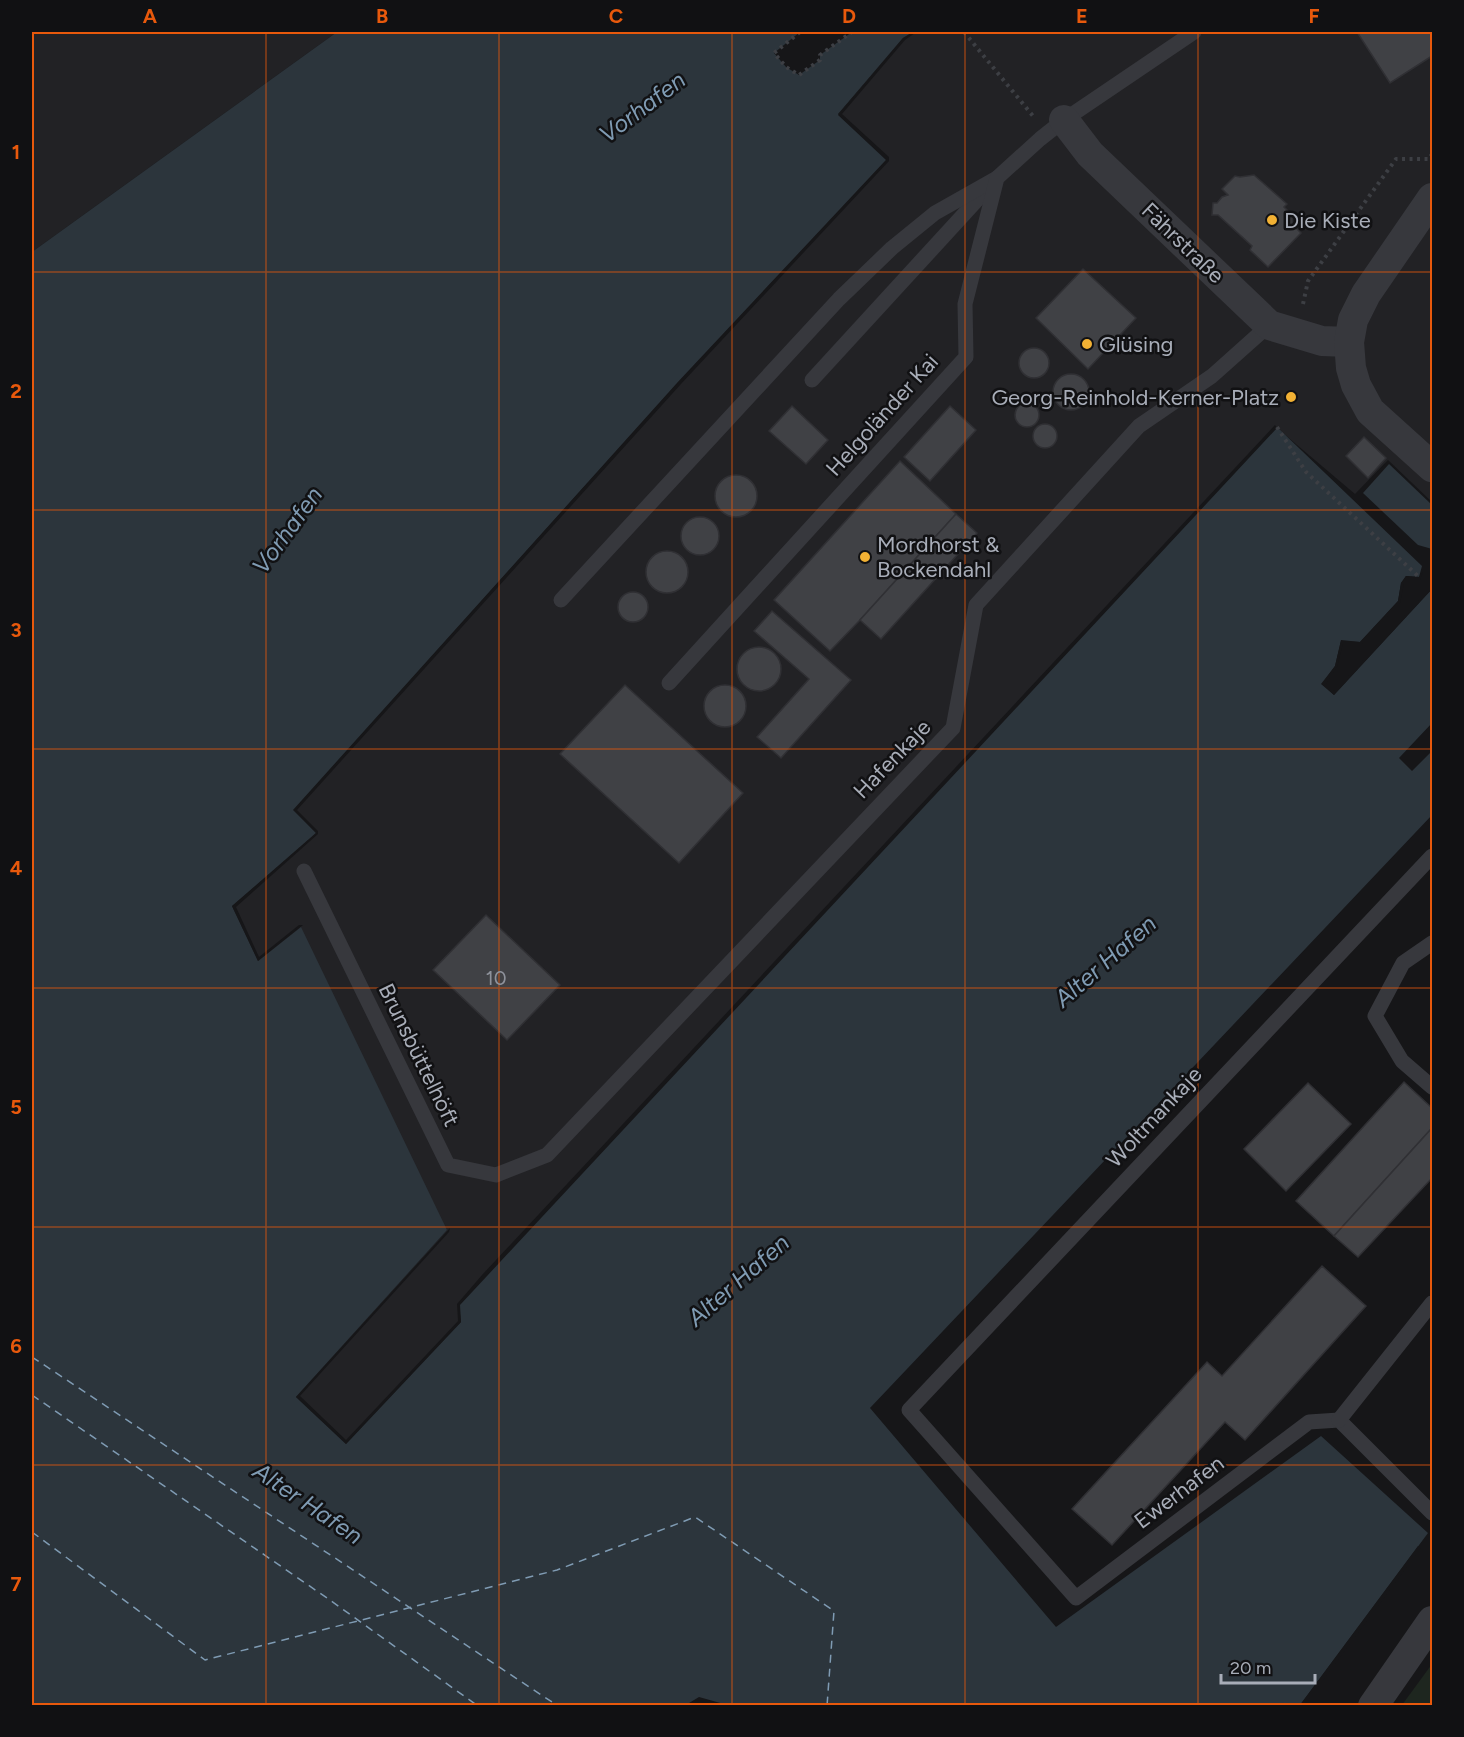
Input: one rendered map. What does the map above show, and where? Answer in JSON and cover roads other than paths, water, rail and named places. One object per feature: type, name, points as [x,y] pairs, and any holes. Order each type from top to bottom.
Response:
[{"type":"street","name":"Fährstraße","points":[[1048,127],[1090,154],[1269,325],[1322,341],[1349,342]]},
{"type":"street","points":[[1432,198],[1366,294],[1353,320],[1349,342],[1351,368],[1356,385],[1370,411],[1432,467]]},
{"type":"street","points":[[1373,1706],[1432,1621]]},
{"type":"lane","points":[[812,380],[997,178],[1048,127],[1194,32]]},
{"type":"lane","points":[[561,600],[839,299],[892,248],[935,213],[997,178]]},
{"type":"lane","name":"Helgoländer Kai","points":[[669,683],[966,357],[965,304],[997,178]]},
{"type":"lane","name":"Hafenkaje","points":[[547,1155],[953,728],[976,605],[1139,426],[1212,376],[1269,325]]},
{"type":"lane","name":"Woltmankaje","points":[[1076,1598],[909,1410],[1432,856]]},
{"type":"lane","name":"Brunsbüttelhöft","points":[[304,871],[448,1165],[496,1175],[547,1155]]},
{"type":"lane","points":[[1432,944],[1402,963],[1375,1016],[1402,1061],[1432,1087]]},
{"type":"lane","points":[[1432,1303],[1339,1420],[1432,1513]]},
{"type":"lane","name":"Ewerhafen","points":[[1076,1598],[1309,1422],[1339,1420]]},
{"type":"water","points":[[337,32],[800,32],[774,53],[786,67],[799,75],[820,60],[820,55],[852,32],[913,32],[903,38],[838,114],[887,159],[678,382],[294,810],[316,833],[232,906],[258,961],[301,927],[447,1230],[296,1397],[346,1444],[461,1322],[459,1305],[484,1277],[1277,427],[1422,566],[1419,577],[1406,576],[1401,583],[1398,601],[1360,642],[1341,641],[1335,666],[1322,684],[1334,695],[1432,589],[1432,723],[1399,758],[1412,771],[1432,751],[1432,815],[870,1408],[1056,1627],[1321,1436],[1428,1533],[1300,1705],[731,1706],[699,1697],[684,1706],[32,1705],[32,252]]},
{"type":"water","points":[[1389,464],[1432,505],[1432,549],[1418,545],[1363,493]]},
{"type":"place","name":"Die Kiste","points":[[1272,220]]},
{"type":"place","name":"Glüsing","points":[[1087,344]]},
{"type":"place","name":"Georg-Reinhold-Kerner-Platz","points":[[1291,397]]},
{"type":"place","name":"Mordhorst & Bockendahl","points":[[865,557]]},
{"type":"water label","name":"Vorhafen","points":[[642,107]]},
{"type":"water label","name":"Vorhafen","points":[[287,530]]},
{"type":"water label","name":"Alter Hafen","points":[[1105,961]]},
{"type":"water label","name":"Alter Hafen","points":[[738,1280]]},
{"type":"water label","name":"Alter Hafen","points":[[308,1503]]}]
